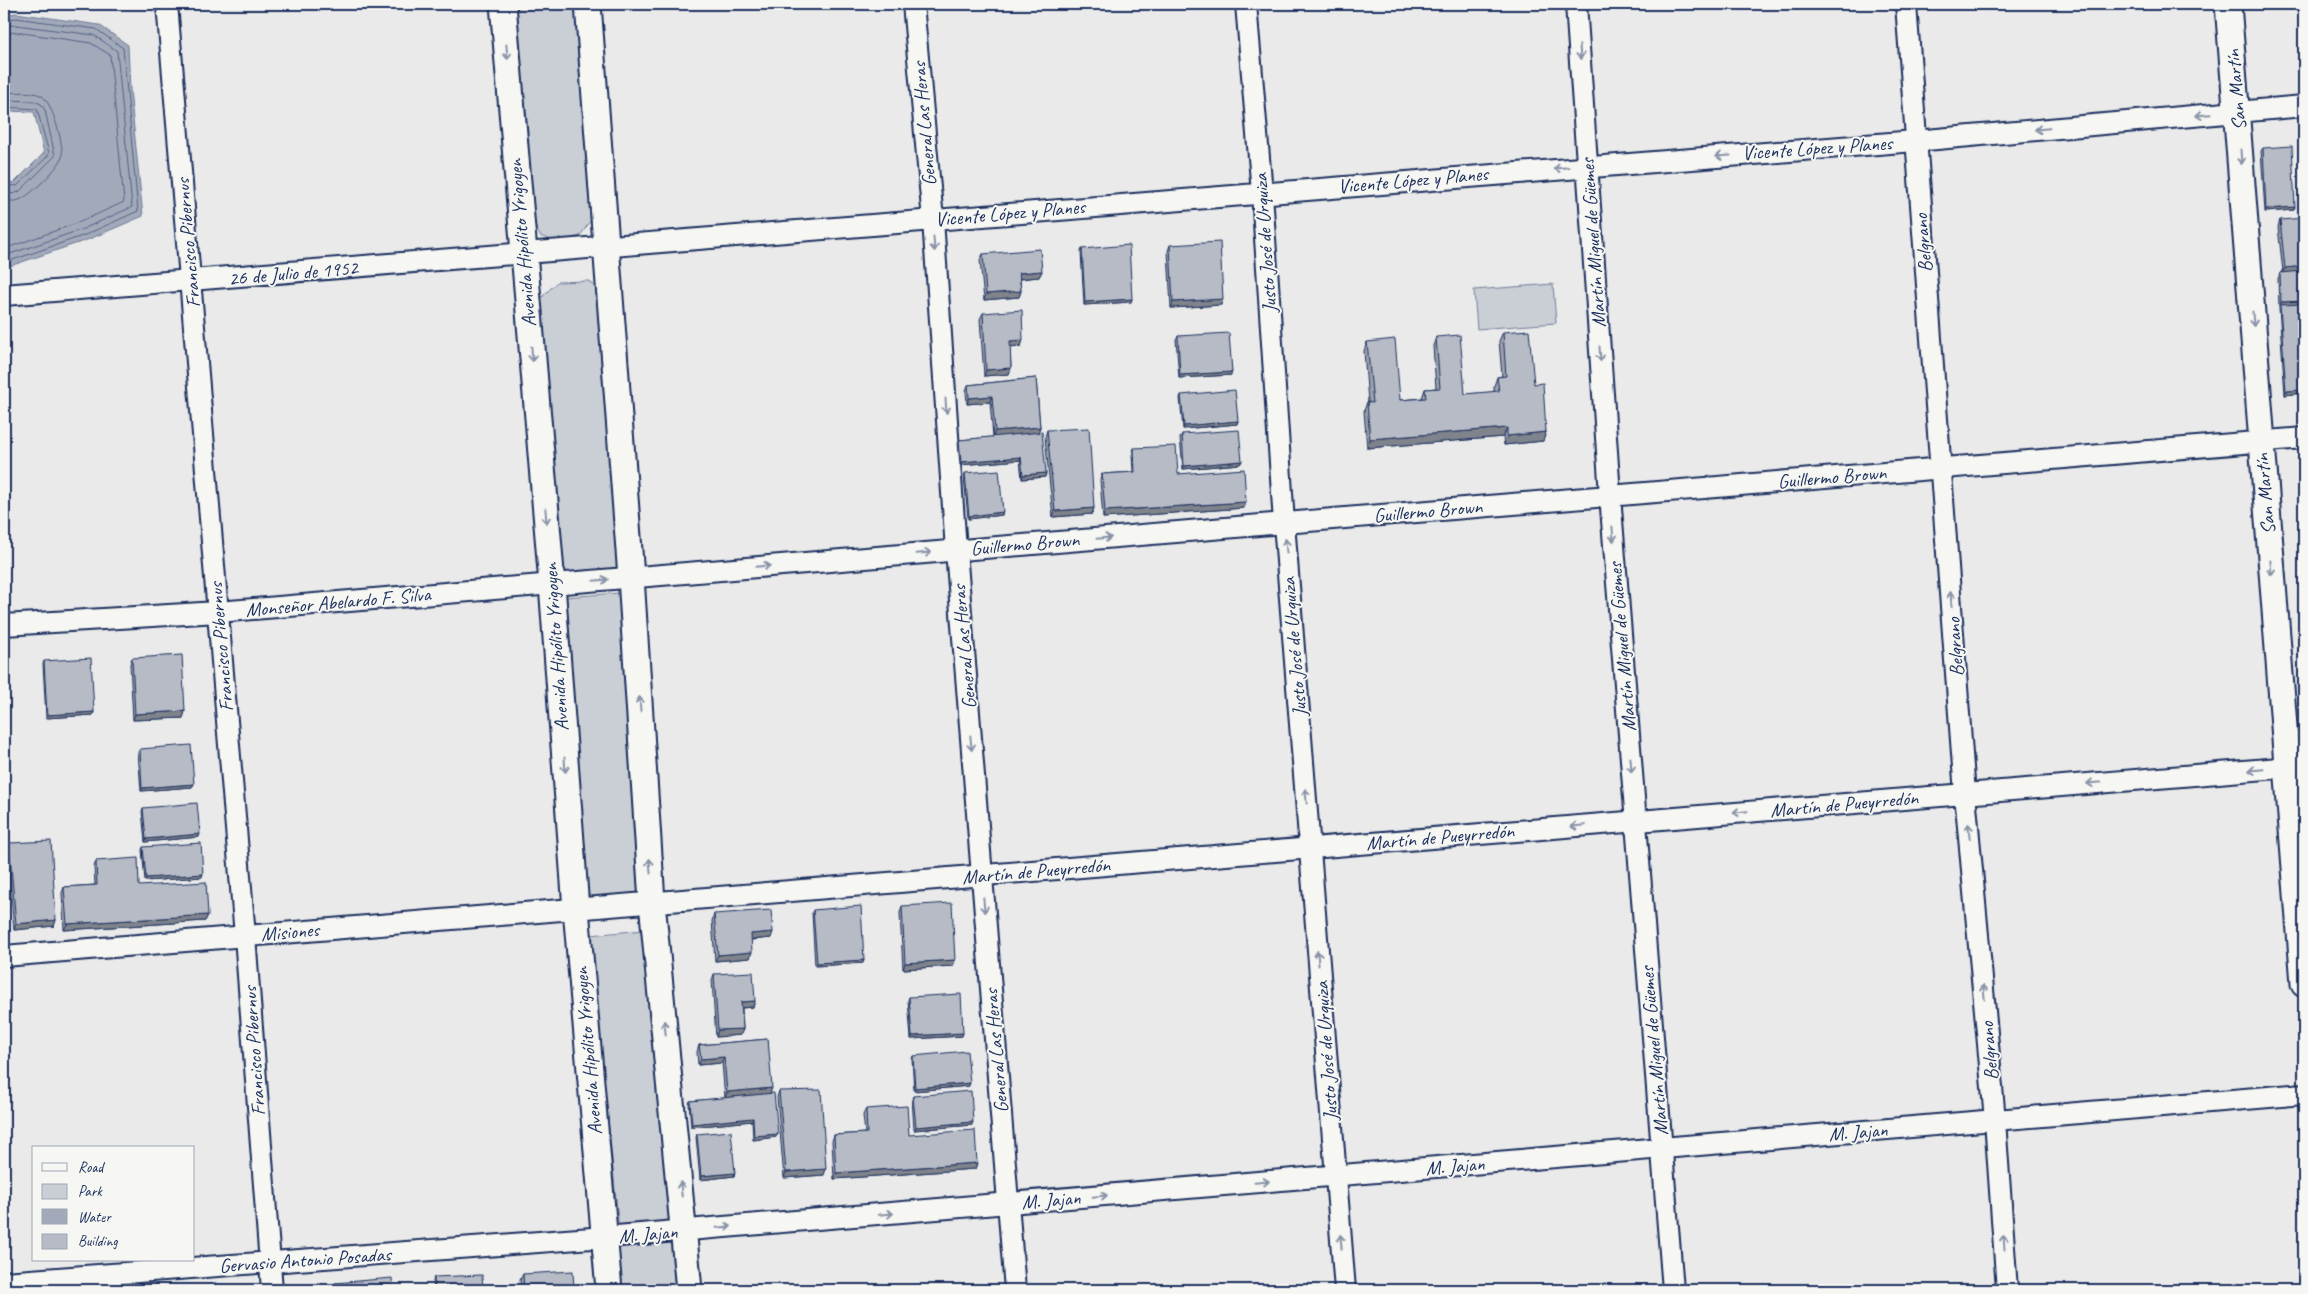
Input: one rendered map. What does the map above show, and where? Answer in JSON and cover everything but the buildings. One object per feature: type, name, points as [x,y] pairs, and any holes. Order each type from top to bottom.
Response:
[{"type":"main road","name":"Avenida Hipólito Yrigoyen","points":[[503,4],[552,584],[576,909],[610,1290]]},
{"type":"main road","points":[[588,4],[631,577],[652,902],[685,1231],[689,1290]]},
{"type":"main road","name":"San Martín","points":[[2228,4],[2238,112],[2261,441],[2296,766],[2304,984]]},
{"type":"street","name":"Francisco Pibernus","points":[[167,4],[192,281],[246,936],[272,1290]]},
{"type":"street","name":"General Las Heras","points":[[912,4],[933,220],[956,550],[1015,1290]]},
{"type":"street","name":"Justo José de Urquiza","points":[[1246,4],[1262,193],[1284,522],[1345,1290]]},
{"type":"street","name":"Martín Miguel de Güemes","points":[[1576,4],[1610,495],[1673,1290]]},
{"type":"street","name":"Belgrano","points":[[1906,4],[1965,794],[1995,1120],[2007,1290]]},
{"type":"street","name":"Vicente López y Planes","points":[[523,254],[1588,166],[1915,141],[2304,106]]},
{"type":"street","name":"26 de Julio de 1952","points":[[4,296],[523,254]]},
{"type":"street","name":"Guillermo Brown","points":[[552,584],[2304,438]]},
{"type":"street","name":"Monseñor Abelardo F. Silva","points":[[4,625],[218,612],[552,584]]},
{"type":"street","name":"Martín de Pueyrredón","points":[[576,909],[2296,766]]},
{"type":"street","name":"Misiones","points":[[4,956],[576,909]]},
{"type":"street","name":"M. Jajan","points":[[605,1237],[2304,1094]]},
{"type":"street","name":"Gervasio Antonio Posadas","points":[[4,1282],[605,1237]]},
{"type":"green space","points":[[511,4],[576,4],[591,220],[580,236],[558,242],[540,236],[529,213]]},
{"type":"green space","points":[[589,281],[601,295],[620,571],[562,576],[539,300],[557,282]]},
{"type":"green space","points":[[1553,284],[1556,323],[1477,329],[1474,290]]},
{"type":"green space","points":[[619,593],[641,893],[587,897],[564,597]]},
{"type":"green space","points":[[644,930],[673,1225],[619,1230],[590,935]]},
{"type":"green space","points":[[671,1243],[675,1290],[622,1290],[619,1248]]},
{"type":"water","points":[[16,13],[99,25],[128,45],[130,90],[143,216],[87,240],[4,268],[4,180],[14,183],[44,153],[34,112],[4,111],[4,15]]}]
